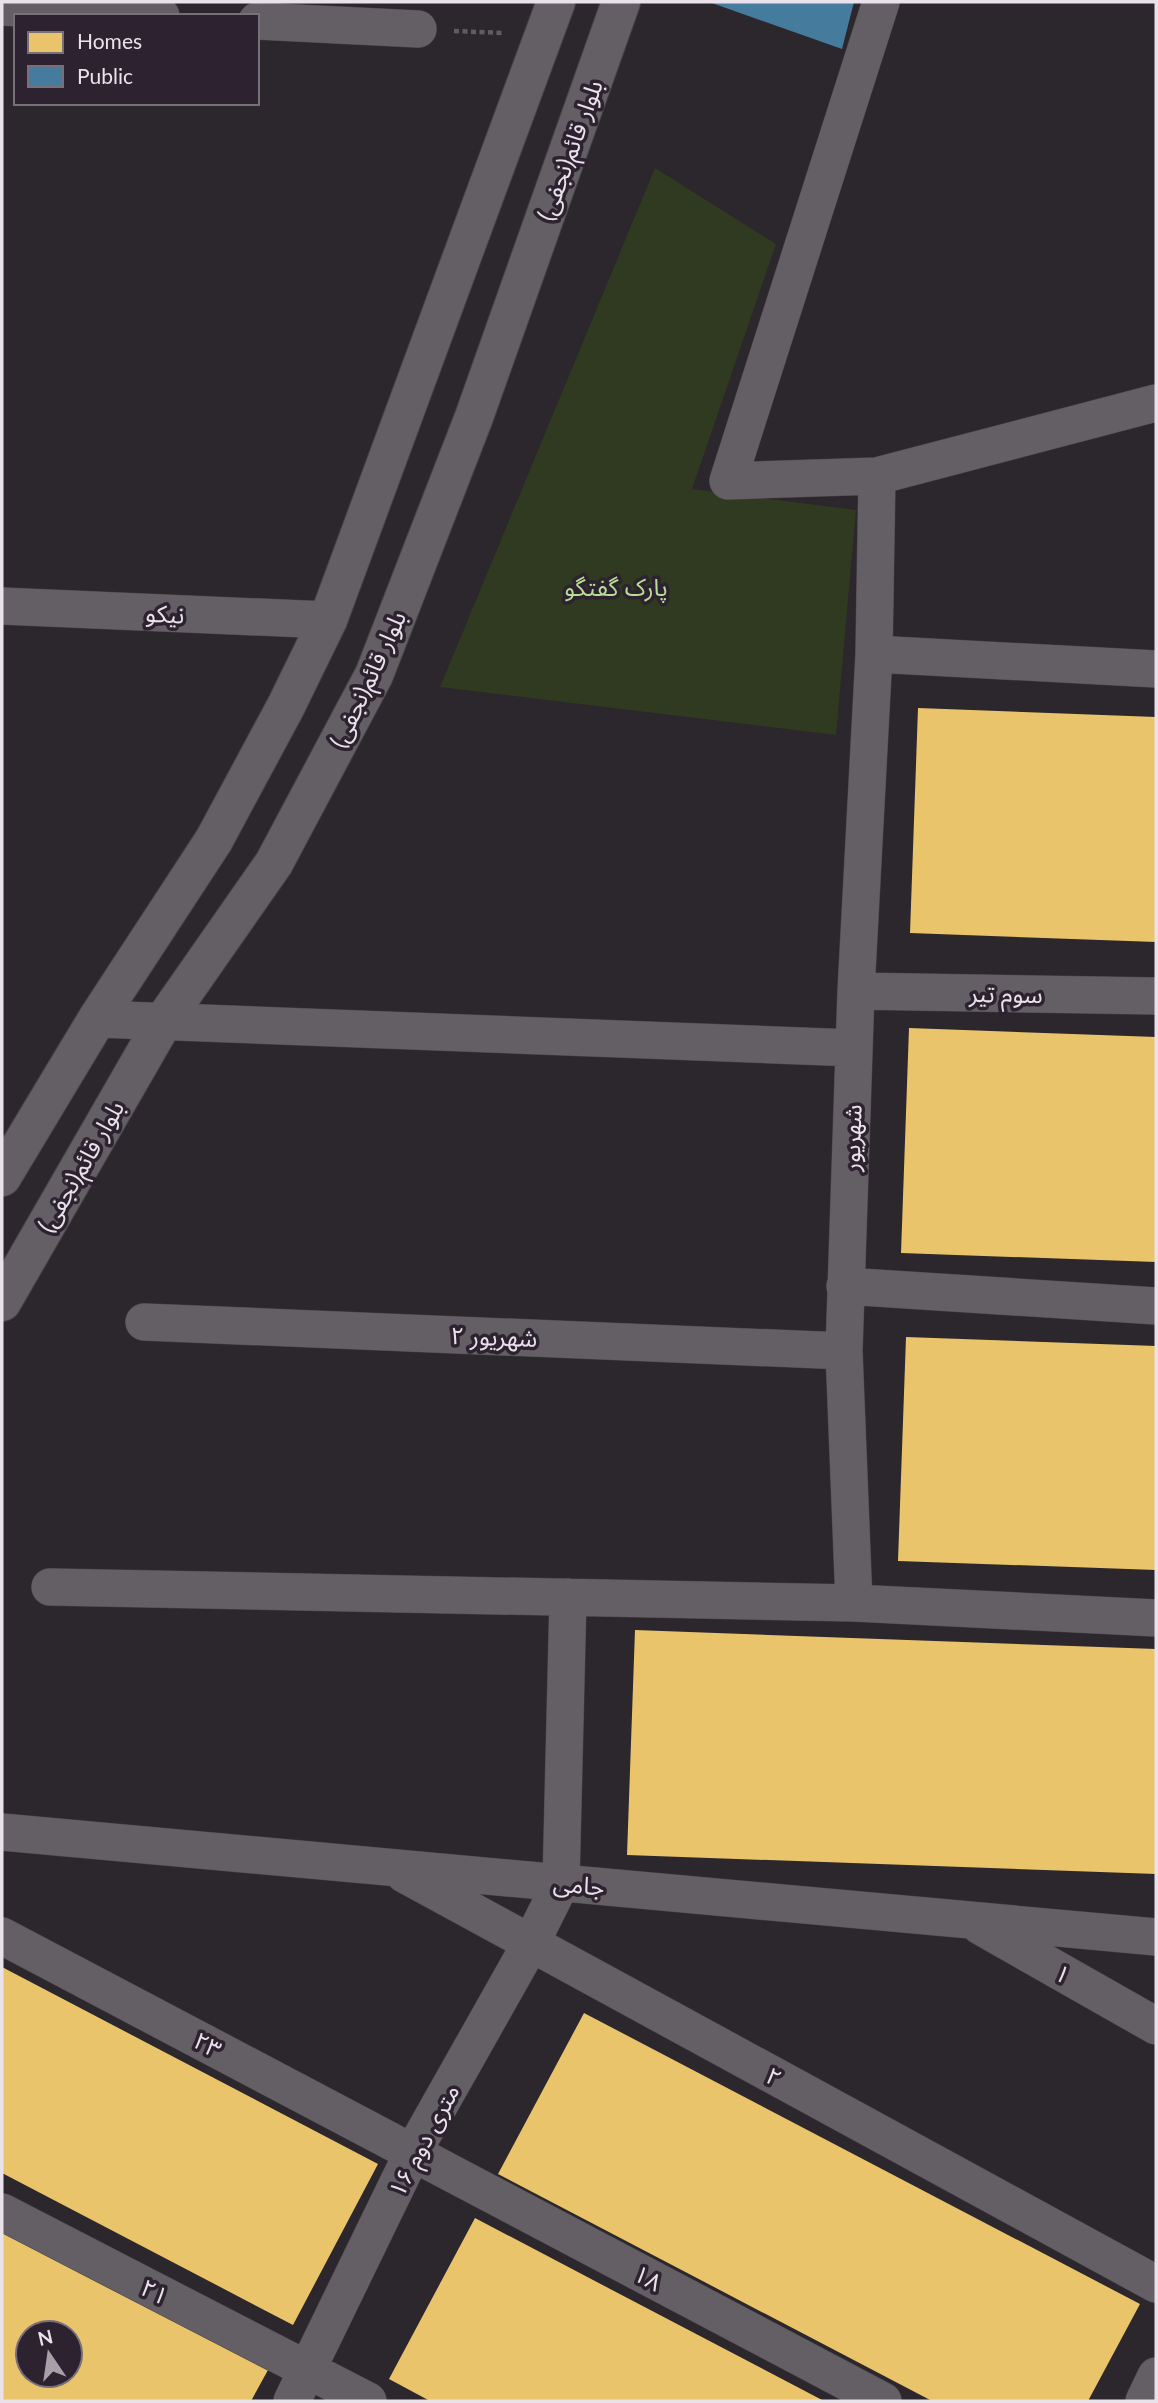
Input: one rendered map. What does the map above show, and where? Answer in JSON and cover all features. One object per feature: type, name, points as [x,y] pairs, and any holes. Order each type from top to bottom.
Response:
[{"type":"street","name":"بلوار قائم(نجفی)","points":[[2,1302],[163,1021],[274,863],[374,676],[474,417],[621,2]]},
{"type":"street","points":[[881,2],[728,481],[877,476],[1156,403]]},
{"type":"street","points":[[2,7],[126,14]]},
{"type":"street","points":[[2,1177],[97,1019],[214,841],[328,620],[550,19]]},
{"type":"street","points":[[259,21],[418,29]]},
{"type":"street","name":"شهریور","points":[[855,1602],[844,1351],[845,1286],[856,991],[874,654],[877,476]]},
{"type":"street","name":"نیکو","points":[[2,606],[328,620]]},
{"type":"street","points":[[874,654],[1156,669]]},
{"type":"street","name":"سوم تیر","points":[[856,991],[1156,996]]},
{"type":"street","points":[[97,1019],[854,1048]]},
{"type":"street","points":[[845,1286],[1156,1306]]},
{"type":"street","name":"شهریور ۲","points":[[144,1322],[844,1351]]},
{"type":"street","points":[[50,1587],[855,1602],[1156,1618]]},
{"type":"street","points":[[561,1883],[568,1597]]},
{"type":"street","name":"جامی","points":[[2,1832],[1156,1937]]},
{"type":"street","name":"۲","points":[[392,1867],[1156,2284]]},
{"type":"street","name":"۱۶ متری دوم","points":[[300,2386],[414,2152],[531,1943],[561,1883]]},
{"type":"street","name":"۱","points":[[969,1920],[1156,2026]]},
{"type":"street","name":"۲۳","points":[[2,1936],[414,2152]]},
{"type":"street","name":"۱۸","points":[[414,2152],[883,2401]]},
{"type":"street","name":"۲۱","points":[[2,2212],[300,2386],[368,2401]]},
{"type":"street","points":[[1144,2401],[1156,2376]]},
{"type":"path","points":[[418,29],[550,19]]},
{"type":"green space","name":"پارک گفتگو","points":[[655,168],[776,244],[692,489],[856,510],[836,735],[440,687]]},
{"type":"building: Homes","points":[[918,708],[1156,717],[1156,942],[910,933]]},
{"type":"building: Homes","points":[[909,1028],[1156,1037],[1156,1262],[901,1253]]},
{"type":"building: Homes","points":[[906,1337],[1156,1346],[1156,1570],[898,1561]]},
{"type":"building: Homes","points":[[635,1630],[1156,1649],[1156,1874],[627,1855]]},
{"type":"building: Homes","points":[[2,1967],[378,2164],[293,2325],[2,2173]]},
{"type":"building: Homes","points":[[584,2013],[1140,2304],[1088,2401],[932,2401],[498,2174]]},
{"type":"building: Homes","points":[[475,2218],[824,2401],[430,2401],[389,2379]]},
{"type":"building: Homes","points":[[2,2230],[268,2370],[251,2401],[2,2401]]},
{"type":"building: Public","points":[[709,2],[854,2],[842,49]]}]
